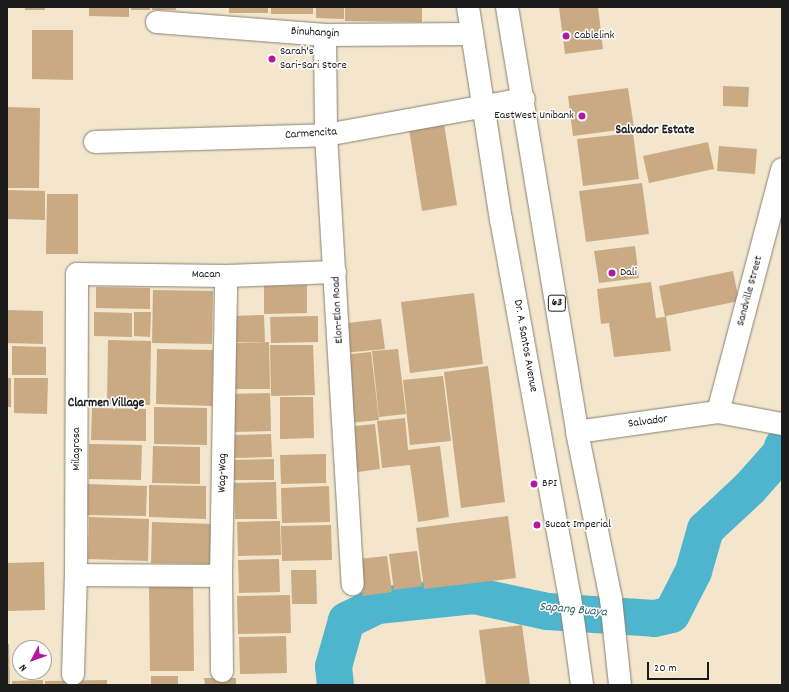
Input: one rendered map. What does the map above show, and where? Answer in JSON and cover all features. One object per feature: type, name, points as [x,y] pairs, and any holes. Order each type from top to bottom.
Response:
[{"type":"street","name":"Dr. A. Santos Avenue","points":[[468,7],[501,219],[570,597],[582,685]]},
{"type":"street","name":"63","points":[[507,7],[524,100],[578,432],[610,599],[617,646],[620,685]]},
{"type":"street","name":"Binuhangin","points":[[157,22],[324,35],[472,34]]},
{"type":"street","name":"Elon-Elon Road","points":[[324,35],[326,136],[336,272],[353,584]]},
{"type":"street","name":"Carmencita","points":[[96,142],[326,136],[484,106],[524,100]]},
{"type":"street","name":"Sandville Street","points":[[718,412],[782,170]]},
{"type":"street","name":"Macan","points":[[77,274],[226,276],[336,272]]},
{"type":"street","name":"Milagrosa","points":[[73,674],[76,575],[77,274]]},
{"type":"street","name":"Wag-Wag","points":[[222,671],[221,576],[226,276]]},
{"type":"street","name":"Salvador","points":[[578,432],[718,412],[775,423]]},
{"type":"street","points":[[76,575],[221,576]]},
{"type":"building","points":[[25,7],[45,7],[45,10],[25,10]]},
{"type":"building","points":[[89,7],[129,7],[129,17],[89,16]]},
{"type":"building","points":[[131,7],[150,7],[150,10],[131,10]]},
{"type":"building","points":[[152,7],[176,7],[176,10],[152,10]]},
{"type":"building","points":[[229,7],[268,7],[268,13],[229,13]]},
{"type":"building","points":[[271,7],[313,7],[313,14],[271,14]]},
{"type":"building","points":[[316,7],[344,7],[344,19],[316,18]]},
{"type":"building","points":[[345,7],[422,7],[422,22],[345,21]]},
{"type":"building","points":[[559,7],[598,7],[603,49],[565,54]]},
{"type":"building","points":[[32,30],[73,30],[73,80],[32,79]]},
{"type":"building","points":[[723,86],[749,87],[748,107],[723,106]]},
{"type":"building","points":[[628,88],[634,128],[573,136],[568,96]]},
{"type":"building","points":[[7,107],[40,108],[39,188],[7,188]]},
{"type":"building","points":[[444,124],[457,205],[422,211],[409,129]]},
{"type":"building","points":[[633,133],[639,179],[583,186],[577,139]]},
{"type":"building","points":[[708,142],[714,169],[649,183],[643,156]]},
{"type":"building","points":[[719,146],[757,149],[755,174],[717,171]]},
{"type":"building","points":[[642,183],[649,234],[586,242],[579,191]]},
{"type":"building","points":[[7,190],[45,191],[45,220],[7,219]]},
{"type":"building","points":[[47,194],[78,194],[78,254],[46,254]]},
{"type":"building","points":[[635,246],[639,278],[599,283],[594,251]]},
{"type":"building","points":[[733,271],[739,301],[666,316],[671,351],[614,357],[609,323],[601,324],[597,289],[651,282],[656,318],[665,317],[659,286]]},
{"type":"building","points":[[307,285],[307,313],[264,314],[264,286]]},
{"type":"building","points":[[96,287],[150,288],[150,309],[96,308]]},
{"type":"building","points":[[153,290],[213,291],[212,344],[152,343]]},
{"type":"building","points":[[474,293],[483,364],[410,373],[401,302]]},
{"type":"building","points":[[7,310],[43,311],[43,344],[7,343]]},
{"type":"building","points":[[94,312],[132,313],[132,337],[94,336]]},
{"type":"building","points":[[134,312],[151,312],[150,337],[134,336]]},
{"type":"building","points":[[264,315],[265,342],[233,342],[232,316]]},
{"type":"building","points":[[318,316],[318,342],[271,343],[270,317]]},
{"type":"building","points":[[381,319],[385,349],[343,353],[340,324]]},
{"type":"building","points":[[108,340],[151,341],[150,405],[107,404]]},
{"type":"building","points":[[269,342],[270,389],[232,389],[231,343]]},
{"type":"building","points":[[270,345],[313,345],[315,395],[271,396]]},
{"type":"building","points":[[12,346],[46,347],[46,375],[12,375]]},
{"type":"building","points":[[157,349],[213,350],[212,406],[156,404]]},
{"type":"building","points":[[398,349],[406,414],[379,417],[372,351]]},
{"type":"building","points":[[371,352],[379,420],[349,423],[341,355]]},
{"type":"building","points":[[488,366],[505,502],[461,508],[444,372]]},
{"type":"building","points":[[443,376],[451,441],[410,445],[403,380]]},
{"type":"building","points":[[7,378],[11,378],[11,407],[7,407]]},
{"type":"building","points":[[14,378],[48,378],[47,414],[14,413]]},
{"type":"building","points":[[270,393],[271,431],[231,432],[230,394]]},
{"type":"building","points":[[280,397],[313,397],[314,438],[280,439]]},
{"type":"building","points":[[154,407],[207,408],[207,445],[154,444]]},
{"type":"building","points":[[92,408],[146,409],[146,441],[91,440]]},
{"type":"building","points":[[405,418],[408,450],[440,446],[449,517],[418,522],[410,465],[382,468],[377,421]]},
{"type":"building","points":[[375,424],[380,469],[350,473],[345,427]]},
{"type":"building","points":[[271,434],[272,457],[232,458],[232,435]]},
{"type":"building","points":[[89,444],[142,445],[141,480],[89,479]]},
{"type":"building","points":[[153,446],[200,447],[200,484],[152,483]]},
{"type":"building","points":[[326,454],[326,483],[281,484],[280,455]]},
{"type":"building","points":[[274,459],[274,480],[232,480],[231,460]]},
{"type":"building","points":[[276,482],[277,519],[235,519],[234,483]]},
{"type":"building","points":[[85,484],[147,486],[146,516],[84,515]]},
{"type":"building","points":[[149,485],[206,486],[206,519],[149,517]]},
{"type":"building","points":[[329,486],[330,522],[282,523],[281,488]]},
{"type":"building","points":[[508,516],[516,578],[424,589],[416,528]]},
{"type":"building","points":[[89,517],[149,519],[148,561],[88,559]]},
{"type":"building","points":[[280,521],[281,555],[238,556],[237,522]]},
{"type":"building","points":[[152,522],[214,524],[214,564],[151,563]]},
{"type":"building","points":[[331,525],[332,560],[282,561],[281,526]]},
{"type":"building","points":[[417,551],[422,586],[394,590],[389,554]]},
{"type":"building","points":[[387,556],[392,592],[363,596],[358,559]]},
{"type":"building","points":[[279,559],[280,592],[239,593],[238,560]]},
{"type":"building","points":[[44,562],[45,610],[7,611],[7,563]]},
{"type":"building","points":[[291,570],[316,570],[317,604],[292,604]]},
{"type":"building","points":[[193,584],[194,671],[150,671],[149,585]]},
{"type":"building","points":[[290,595],[291,633],[238,634],[237,596]]},
{"type":"building","points":[[522,625],[530,685],[486,685],[479,630]]},
{"type":"building","points":[[286,636],[287,673],[240,674],[239,637]]},
{"type":"building","points":[[7,644],[9,644],[10,684],[7,684]]},
{"type":"building","points":[[151,676],[178,676],[178,685],[151,685]]},
{"type":"building","points":[[204,678],[236,678],[236,685],[205,685]]},
{"type":"building","points":[[43,680],[43,685],[12,685],[12,681]]},
{"type":"building","points":[[107,680],[107,685],[45,685],[45,681]]},
{"type":"waterway","name":"Sapang Buaya","points":[[335,685],[333,666],[346,620],[377,605],[473,595],[547,611],[654,618],[671,614],[693,571],[705,529],[749,488],[781,452],[782,446]]},
{"type":"place","name":"Cablelink","points":[[566,36]]},
{"type":"place","name":"Sarah's Sari-Sari Store","points":[[272,59]]},
{"type":"place","name":"EastWest Unibank","points":[[582,116]]},
{"type":"place","name":"Dali","points":[[612,273]]},
{"type":"place","name":"BPI","points":[[534,484]]},
{"type":"place","name":"Sucat Imperial","points":[[537,525]]},
{"type":"district","name":"Salvador Estate","points":[[655,131]]},
{"type":"district","name":"Clarmen Village","points":[[106,404]]}]
